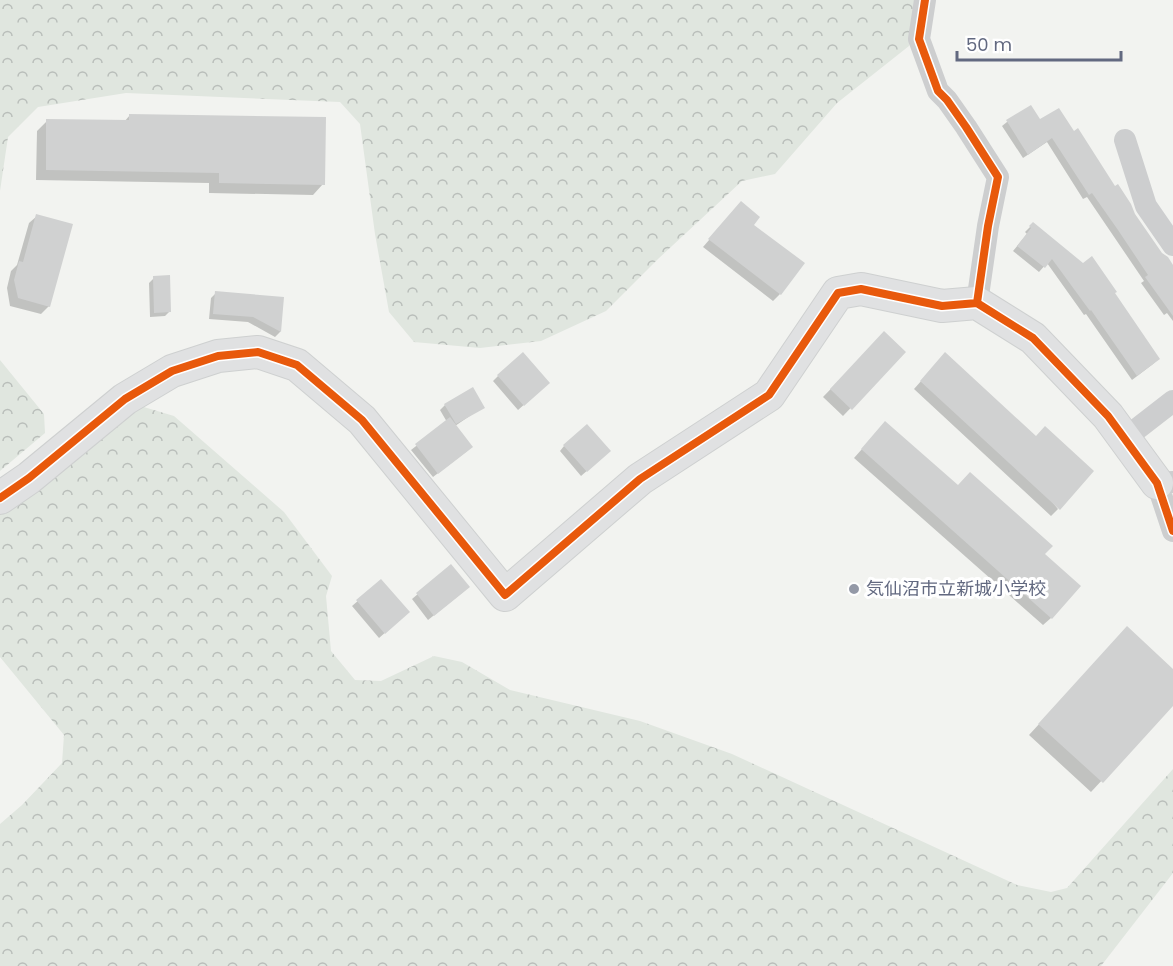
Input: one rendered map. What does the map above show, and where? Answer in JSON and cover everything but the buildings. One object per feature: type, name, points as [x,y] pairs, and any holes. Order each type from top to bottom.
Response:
[{"type":"street","points":[[925,0],[919,39],[938,92],[947,100],[998,177],[988,226],[977,303]]},
{"type":"street","points":[[1125,140],[1146,206],[1173,245]]},
{"type":"street","points":[[0,498],[29,478],[125,399],[172,371],[218,356],[258,352],[297,365],[362,420],[505,595],[640,479],[769,395],[838,293],[861,289],[942,306],[977,303],[1033,338],[1108,416],[1124,439],[1165,483],[1173,531]]},
{"type":"street","points":[[1124,439],[1173,401]]},
{"type":"green space","points":[[0,0],[918,0],[909,46],[837,103],[775,174],[742,181],[606,311],[541,341],[480,348],[414,342],[389,312],[375,234],[360,124],[340,102],[126,93],[38,107],[8,137],[0,191]]},
{"type":"green space","points":[[0,360],[44,414],[45,433],[0,471]]},
{"type":"green space","points":[[137,405],[174,416],[284,512],[332,576],[326,596],[331,651],[355,680],[381,681],[434,656],[462,662],[510,690],[640,721],[732,754],[1017,885],[1051,892],[1067,888],[1173,769],[1173,873],[1101,966],[0,966],[0,824],[22,805],[62,763],[64,735],[0,657],[0,509]]},
{"type":"cycle path","points":[[925,0],[919,39],[938,91],[966,127],[998,177],[988,226],[977,303]]},
{"type":"cycle path","points":[[0,498],[29,478],[125,399],[172,371],[218,356],[258,352],[297,365],[362,420],[505,595],[640,479],[769,395],[838,293],[861,289],[942,306],[977,303],[1033,338],[1108,416],[1157,483],[1173,531]]},
{"type":"place","name":"気仙沼市立新城小学校","points":[[854,589]]}]
